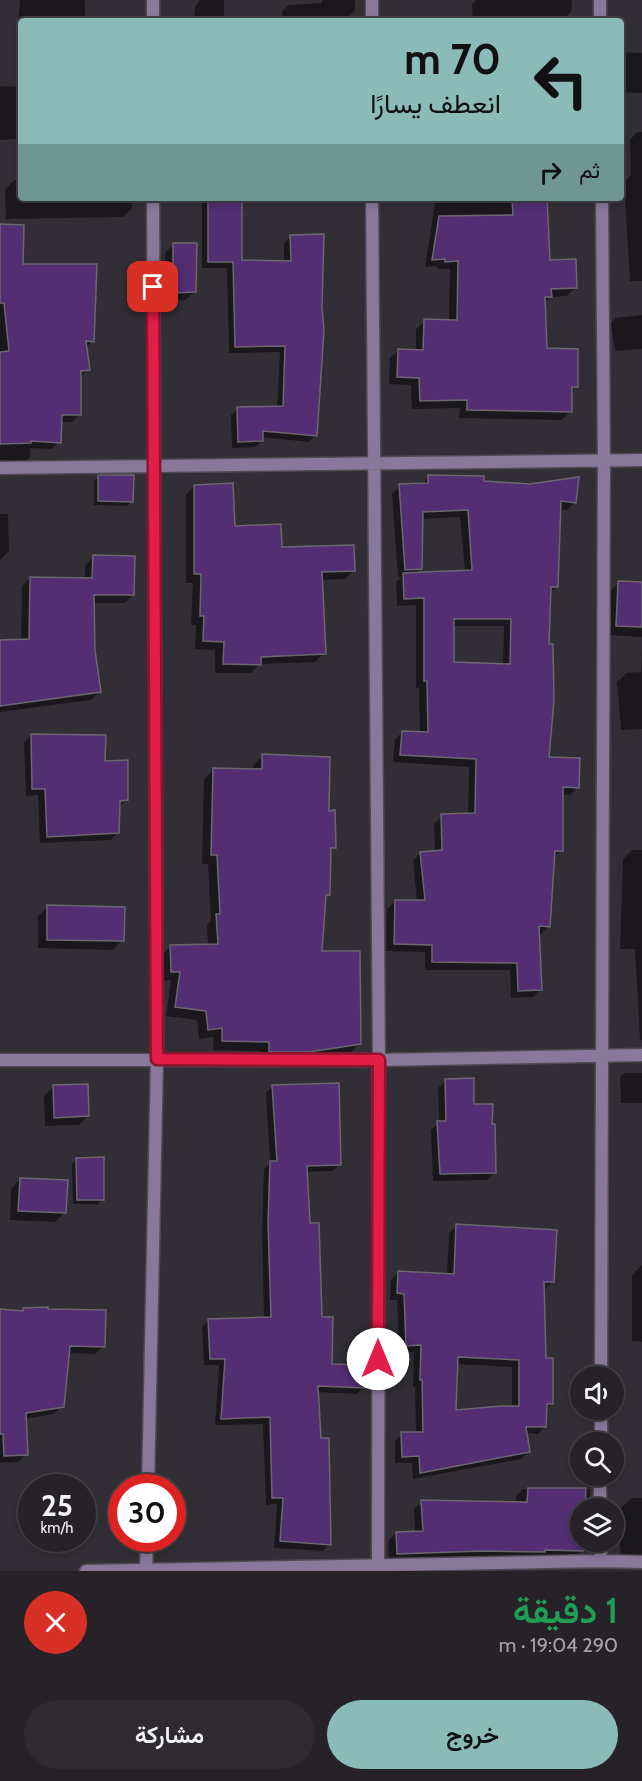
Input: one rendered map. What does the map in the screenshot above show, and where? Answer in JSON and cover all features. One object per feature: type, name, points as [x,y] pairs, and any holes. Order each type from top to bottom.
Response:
[{"type":"street","points":[[153,0],[153,18]]},
{"type":"street","points":[[372,0],[372,18]]},
{"type":"street","points":[[600,0],[600,18]]},
{"type":"street","points":[[148,1474],[157,1059],[153,201]]},
{"type":"street","points":[[372,201],[379,1060],[378,1566]]},
{"type":"street","points":[[601,1366],[604,460],[602,201]]},
{"type":"street","points":[[0,468],[642,460]]},
{"type":"street","points":[[0,1060],[379,1060],[642,1054]]},
{"type":"street","points":[[146,1570],[147,1552]]},
{"type":"street","points":[[601,1552],[601,1561]]},
{"type":"street","points":[[86,1571],[642,1562]]},
{"type":"building","points":[[208,201],[242,201],[242,260],[291,261],[290,235],[324,234],[322,307],[324,330],[317,436],[263,431],[263,441],[238,442],[237,407],[283,406],[285,346],[235,347],[233,262],[208,262]]},
{"type":"building","points":[[512,201],[547,201],[550,260],[576,259],[577,288],[551,289],[552,297],[545,297],[547,348],[578,349],[578,387],[572,387],[572,412],[467,410],[467,400],[420,401],[419,378],[397,377],[398,349],[423,350],[424,319],[457,320],[458,261],[432,260],[439,216],[513,215]]},
{"type":"building","points":[[0,224],[24,225],[23,264],[97,264],[94,342],[86,341],[90,370],[81,371],[81,415],[62,415],[61,443],[31,441],[31,443],[0,444],[0,352],[9,351],[4,303],[0,303]]},
{"type":"building","points":[[173,243],[197,243],[196,292],[173,293]]},
{"type":"building","points":[[98,475],[134,475],[133,502],[98,501]]},
{"type":"building","points":[[428,475],[484,476],[484,481],[530,484],[579,477],[576,503],[561,501],[558,587],[551,587],[549,644],[553,644],[554,701],[549,757],[580,758],[579,788],[563,787],[563,851],[555,851],[550,927],[539,926],[542,990],[518,991],[517,963],[432,962],[432,945],[394,944],[395,900],[425,900],[420,852],[442,850],[441,814],[475,813],[476,759],[400,755],[402,731],[428,732],[427,681],[424,681],[424,598],[404,599],[403,573],[472,570],[468,510],[423,512],[422,569],[405,570],[399,484],[428,483]],"holes":[[[454,619],[511,619],[510,664],[454,662]]]},
{"type":"building","points":[[233,483],[235,526],[281,524],[282,547],[354,545],[355,571],[322,572],[326,654],[261,657],[261,665],[223,664],[224,642],[203,641],[204,616],[200,616],[201,574],[194,574],[194,485]]},
{"type":"building","points":[[93,555],[135,556],[134,595],[94,595],[95,650],[101,692],[0,706],[0,640],[29,639],[30,577],[92,578]]},
{"type":"building","points":[[618,581],[642,582],[642,627],[616,626]]},
{"type":"building","points":[[31,734],[106,735],[105,761],[128,760],[128,800],[120,801],[119,833],[47,837],[45,789],[32,789]]},
{"type":"building","points":[[262,754],[330,757],[329,811],[335,810],[336,848],[331,848],[330,895],[326,895],[322,951],[360,951],[361,1044],[309,1052],[269,1052],[269,1042],[222,1041],[222,1028],[208,1030],[206,1011],[175,1007],[180,972],[171,972],[170,945],[218,944],[216,914],[220,914],[217,855],[211,855],[213,768],[262,769]]},
{"type":"building","points":[[47,905],[125,907],[124,941],[47,940]]},
{"type":"building","points":[[474,1078],[474,1104],[493,1104],[492,1124],[495,1124],[496,1173],[440,1174],[437,1121],[446,1121],[445,1079]]},
{"type":"building","points":[[339,1083],[341,1165],[307,1166],[310,1223],[319,1223],[322,1317],[333,1317],[332,1364],[366,1365],[365,1388],[318,1386],[321,1438],[329,1438],[331,1545],[280,1541],[283,1498],[272,1498],[270,1417],[221,1419],[225,1359],[210,1359],[208,1319],[271,1317],[268,1223],[270,1161],[277,1161],[272,1085]]},
{"type":"building","points":[[88,1084],[89,1116],[54,1118],[53,1085]]},
{"type":"building","points":[[104,1157],[104,1200],[77,1200],[76,1158]]},
{"type":"building","points":[[20,1178],[68,1180],[66,1213],[18,1211]]},
{"type":"building","points":[[456,1224],[557,1230],[554,1282],[544,1282],[546,1358],[553,1358],[553,1404],[547,1404],[546,1427],[526,1427],[530,1452],[420,1473],[419,1456],[402,1457],[401,1432],[423,1432],[422,1380],[420,1380],[421,1345],[406,1346],[404,1294],[397,1293],[398,1271],[454,1274]],"holes":[[[458,1357],[519,1360],[519,1406],[456,1410]]]},
{"type":"building","points":[[48,1307],[48,1309],[106,1310],[105,1347],[70,1346],[64,1407],[26,1413],[28,1455],[4,1456],[3,1434],[0,1434],[0,1309],[23,1311],[23,1308]]},
{"type":"building","points":[[528,1488],[586,1488],[586,1498],[570,1498],[570,1551],[397,1554],[396,1532],[423,1531],[421,1500],[527,1502]]},
{"type":"route","points":[[153,287],[157,1059],[379,1060],[378,1359]]}]
